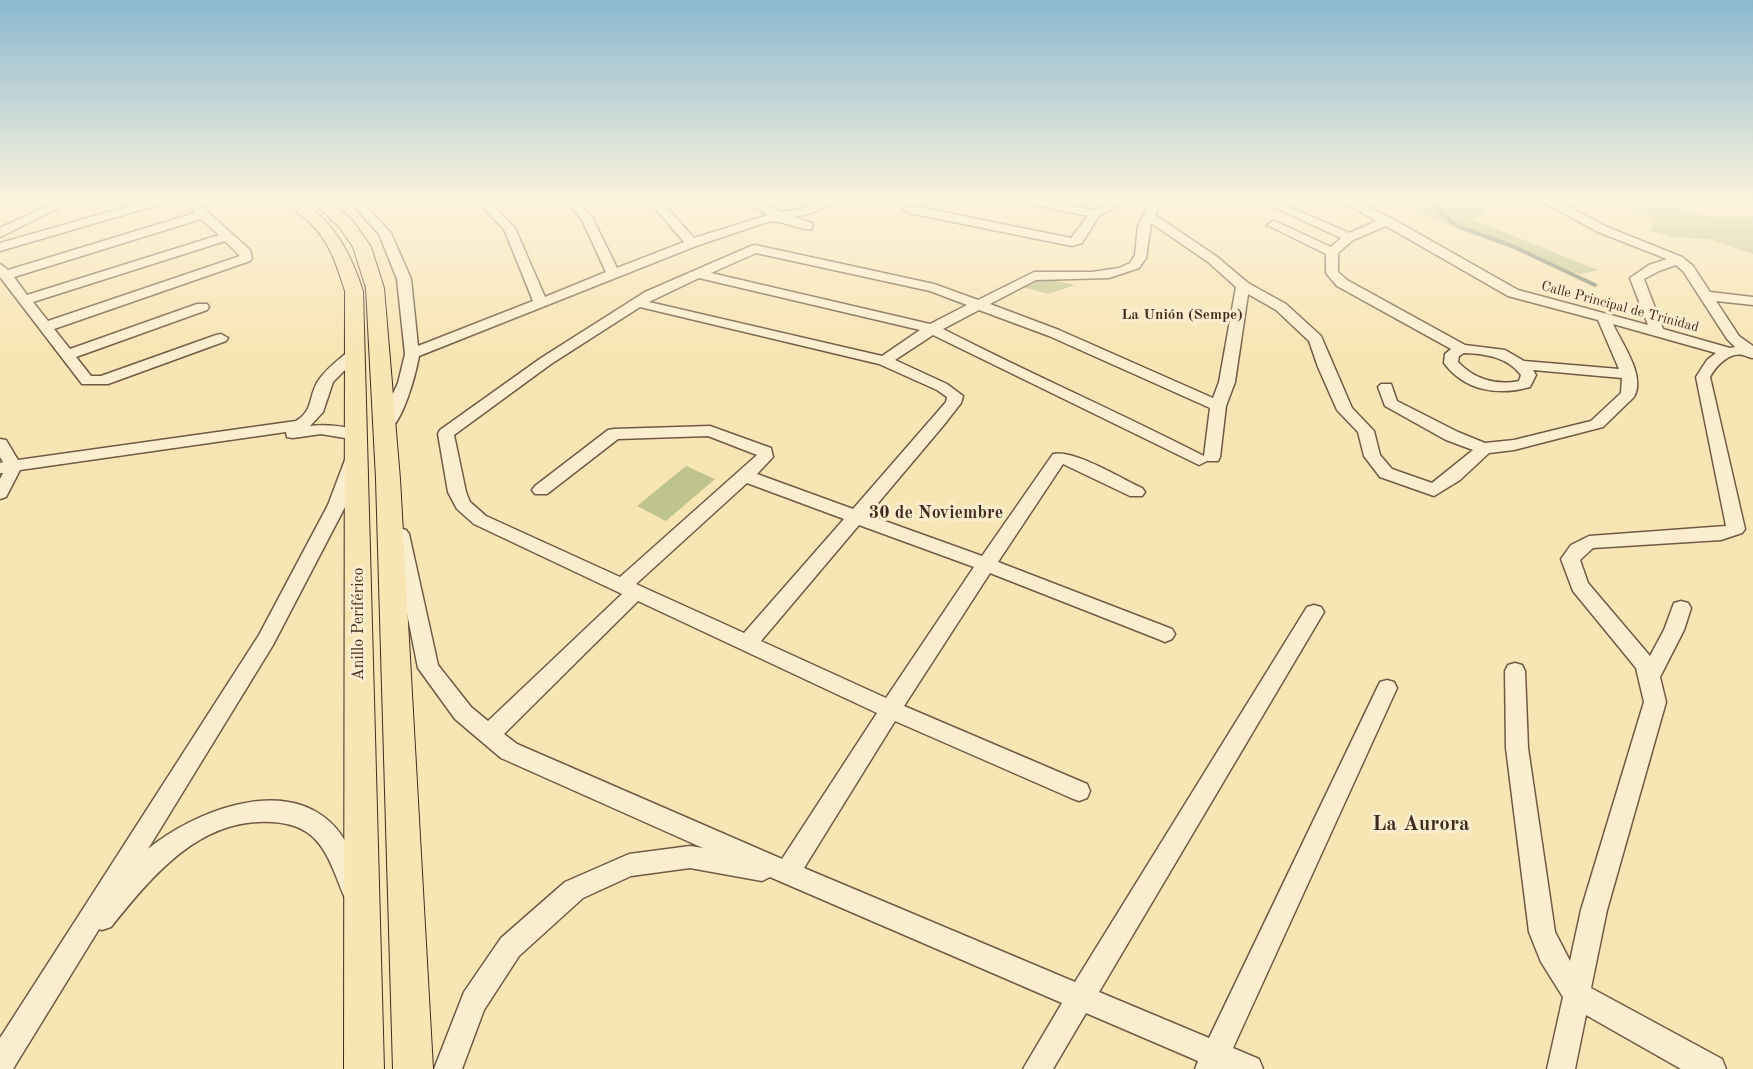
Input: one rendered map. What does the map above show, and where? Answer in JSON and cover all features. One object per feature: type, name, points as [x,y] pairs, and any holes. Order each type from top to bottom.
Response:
[{"type":"highway","name":"Anillo Periférico","points":[[341,251],[354,291],[358,440],[364,1069]]},
{"type":"highway","name":"Anillo Periférico","points":[[363,251],[375,288],[385,427],[413,1069]]},
{"type":"street","points":[[76,251],[3,272],[84,380],[97,381],[221,338]]},
{"type":"street","points":[[24,300],[180,251]]},
{"type":"street","points":[[45,327],[243,260],[246,253],[244,251]]},
{"type":"street","points":[[385,427],[406,383],[412,354],[404,279],[392,251]]},
{"type":"street","points":[[519,251],[541,303]]},
{"type":"street","points":[[602,251],[614,275]]},
{"type":"street","points":[[412,354],[673,251]]},
{"type":"street","points":[[751,251],[664,288],[638,303],[546,361],[461,421],[447,434],[457,492],[464,506],[480,520],[746,644],[891,710],[1079,791]]},
{"type":"street","points":[[764,251],[934,288],[981,304],[1054,333],[1218,406]]},
{"type":"street","points":[[884,361],[932,329],[1034,276],[1099,276],[1129,269],[1137,264],[1141,251]]},
{"type":"street","points":[[1200,251],[1243,286],[1263,295],[1281,308],[1316,339],[1324,367],[1345,410],[1366,431],[1372,456],[1386,472],[1408,483],[1434,490],[1454,476],[1484,448]]},
{"type":"street","name":"Calle Principal de Trinidad","points":[[1439,251],[1513,293],[1604,319],[1745,352]]},
{"type":"street","points":[[1660,251],[1678,260],[1688,269],[1745,352]]},
{"type":"street","points":[[1332,252],[1332,273],[1342,283],[1462,349]]},
{"type":"street","points":[[1657,331],[1637,278],[1654,268],[1678,260]]},
{"type":"street","points":[[698,274],[932,329],[996,362],[1205,458],[1218,406],[1227,382],[1243,286]]},
{"type":"street","points":[[1707,296],[1753,301]]},
{"type":"street","points":[[638,303],[884,361],[942,387],[955,396],[953,403],[746,644]]},
{"type":"street","points":[[67,355],[202,307]]},
{"type":"street","points":[[1386,387],[1390,403],[1452,436],[1484,448],[1514,445],[1597,424],[1629,393],[1629,374],[1604,319]]},
{"type":"street","points":[[1462,349],[1483,349],[1507,355],[1522,365],[1529,375],[1525,384],[1513,388],[1494,388],[1474,382],[1459,373],[1451,363],[1452,354],[1462,349]]},
{"type":"street","points":[[1561,1069],[1594,910],[1655,702],[1645,664],[1580,585],[1570,559],[1577,550],[1589,542],[1721,534],[1744,529],[1702,377],[1709,363],[1719,356],[1745,352]]},
{"type":"street","points":[[316,424],[322,387],[333,371],[354,354]]},
{"type":"street","points":[[1522,365],[1629,374]]},
{"type":"street","points":[[0,1064],[266,640],[338,505],[358,440],[316,424],[6,471]]},
{"type":"street","points":[[489,734],[630,589],[765,457],[765,452],[710,431],[614,434],[540,490]]},
{"type":"street","points":[[0,444],[6,471],[0,493]]},
{"type":"street","points":[[787,873],[940,632],[1059,458],[1066,459],[1136,492]]},
{"type":"street","points":[[745,476],[987,565],[1165,634]]},
{"type":"street","points":[[388,479],[428,668],[463,713],[509,751],[787,873],[1081,996],[1212,1062],[1249,1069]]},
{"type":"street","points":[[1650,677],[1674,630],[1681,608]]},
{"type":"street","points":[[1037,1069],[1314,612]]},
{"type":"street","points":[[1515,670],[1517,748],[1542,932],[1550,953],[1577,995],[1712,1069]]},
{"type":"street","points":[[1212,1062],[1387,688]]},
{"type":"street","points":[[57,972],[135,877],[172,845],[200,828],[237,812],[273,810],[302,816],[321,829],[336,848],[362,908]]},
{"type":"street","points":[[447,1069],[474,1002],[510,946],[574,890],[629,866],[690,857],[787,873]]},
{"type":"green space","points":[[1525,251],[1551,251],[1598,270],[1581,274],[1554,267]]},
{"type":"green space","points":[[1028,280],[1058,281],[1075,285],[1048,294],[1023,287]]},
{"type":"green space","points":[[686,466],[715,479],[666,521],[637,506]]},
{"type":"waterway","points":[[1522,251],[1595,285]]},
{"type":"district","name":"La Unión (Sempe)","points":[[1182,315]]},
{"type":"district","name":"30 de Noviembre","points":[[936,513]]},
{"type":"district","name":"La Aurora","points":[[1421,824]]}]
